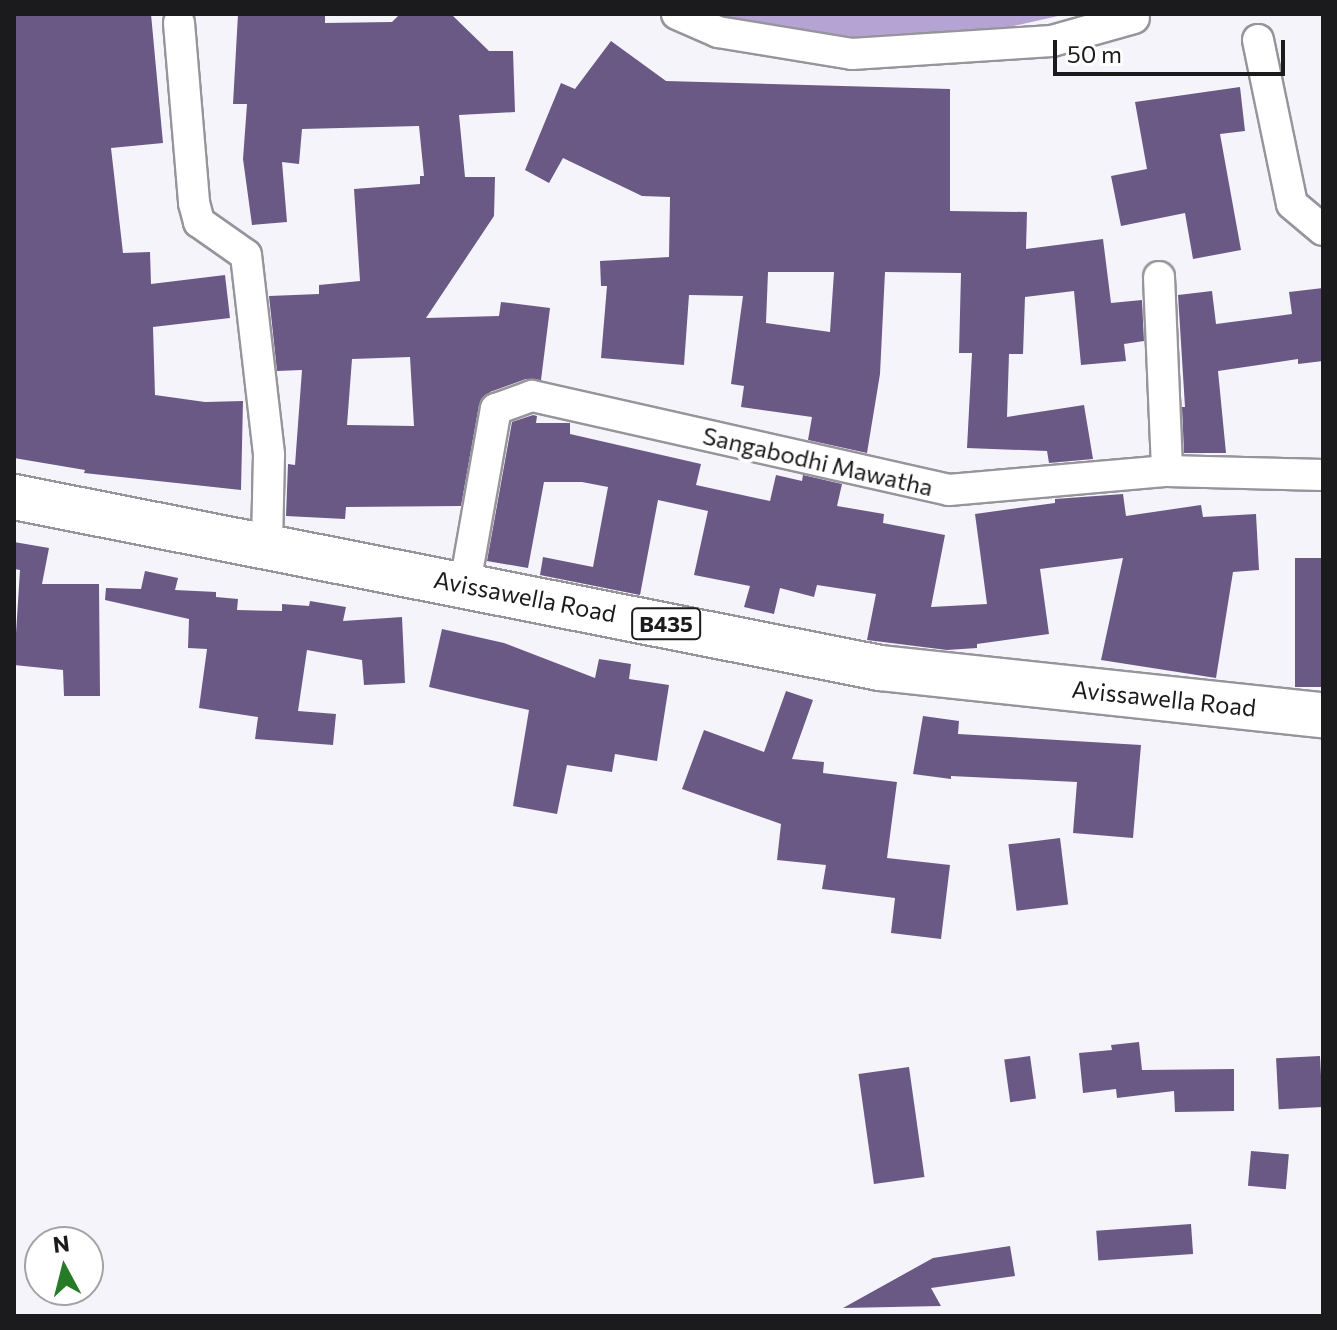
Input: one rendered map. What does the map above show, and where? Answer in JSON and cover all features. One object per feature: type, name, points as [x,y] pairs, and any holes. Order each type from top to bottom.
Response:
[{"type":"main road","name":"Avissawella Road","points":[[14,497],[880,668],[1323,715]]},
{"type":"street","points":[[677,14],[718,32],[852,54],[1052,41],[1134,18]]},
{"type":"street","points":[[179,23],[196,213],[199,222],[246,255],[269,455],[267,546]]},
{"type":"street","points":[[1258,40],[1292,204],[1323,230]]},
{"type":"street","points":[[1159,277],[1167,471]]},
{"type":"street","name":"Sangabodhi Mawatha","points":[[465,584],[496,409],[532,396],[949,490],[1167,471],[1323,475]]},
{"type":"shaded area","points":[[708,14],[1067,14],[947,41],[779,35]]},
{"type":"building","points":[[14,14],[151,14],[163,143],[111,148],[123,253],[150,252],[151,284],[225,275],[230,318],[153,327],[155,395],[205,402],[243,401],[241,490],[84,473],[85,470],[14,458]]},
{"type":"building","points":[[238,14],[325,14],[325,23],[392,22],[400,14],[451,14],[489,51],[513,51],[515,112],[459,115],[465,177],[495,177],[494,216],[426,318],[499,316],[501,302],[550,308],[541,380],[526,379],[490,392],[479,405],[461,506],[346,507],[345,519],[286,516],[288,464],[295,465],[302,370],[277,371],[269,296],[319,294],[319,285],[360,281],[354,189],[420,184],[420,176],[424,176],[419,126],[302,129],[299,164],[282,162],[287,222],[252,225],[243,159],[247,104],[233,104]],"holes":[[[410,357],[414,426],[347,425],[352,359]]]},
{"type":"building","points":[[611,41],[666,81],[950,89],[950,211],[1027,212],[1026,249],[1103,239],[1111,303],[1142,300],[1144,341],[1124,344],[1126,361],[1081,365],[1074,291],[1025,297],[1023,354],[1009,354],[1007,417],[1084,405],[1093,459],[1049,463],[1047,451],[967,448],[972,353],[959,353],[961,273],[885,272],[880,374],[867,453],[808,440],[812,417],[741,407],[744,386],[731,384],[743,296],[689,295],[684,365],[601,358],[607,286],[601,286],[600,261],[669,257],[670,197],[642,196],[563,158],[549,183],[525,170],[561,83],[575,89]],"holes":[[[768,272],[834,272],[830,332],[766,323]]]},
{"type":"building","points":[[1240,87],[1245,131],[1220,134],[1241,250],[1193,259],[1185,213],[1121,226],[1111,176],[1147,169],[1135,102]]},
{"type":"building","points":[[1323,288],[1323,361],[1298,364],[1298,359],[1218,371],[1226,453],[1184,453],[1182,407],[1185,407],[1178,295],[1212,291],[1216,324],[1292,314],[1289,292]]},
{"type":"building","points":[[537,416],[536,423],[570,423],[570,434],[701,464],[696,485],[770,501],[776,475],[802,481],[803,475],[842,484],[837,506],[884,514],[883,523],[945,535],[931,607],[987,604],[975,514],[1055,503],[1055,499],[1123,494],[1126,516],[1201,505],[1203,517],[1256,514],[1259,570],[1233,572],[1216,678],[1101,660],[1123,558],[1040,569],[1049,634],[977,644],[977,648],[947,650],[867,640],[876,594],[817,585],[814,597],[780,588],[774,614],[744,607],[750,586],[694,575],[708,511],[658,500],[640,595],[540,575],[543,557],[593,567],[608,487],[582,482],[544,482],[528,568],[487,561],[512,422]]},
{"type":"building","points":[[14,542],[49,548],[42,584],[99,584],[100,696],[64,696],[63,670],[14,665],[20,570],[14,569]]},
{"type":"building","points":[[1295,558],[1323,558],[1323,687],[1295,687]]},
{"type":"building","points":[[145,571],[178,578],[175,590],[216,592],[216,597],[238,599],[237,610],[282,611],[282,604],[309,606],[310,601],[346,607],[343,621],[402,617],[405,683],[364,685],[362,660],[307,650],[298,711],[336,714],[333,745],[255,739],[258,717],[199,708],[207,649],[188,648],[189,619],[105,600],[106,588],[141,589]]},
{"type":"building","points":[[442,629],[504,643],[595,678],[599,659],[631,664],[629,679],[669,685],[657,761],[615,754],[612,772],[567,765],[557,814],[513,806],[529,710],[429,687]]},
{"type":"building","points":[[786,691],[813,700],[792,759],[824,762],[823,773],[897,782],[887,858],[950,865],[941,939],[891,933],[895,898],[822,889],[826,865],[777,860],[781,824],[682,789],[704,730],[764,752]]},
{"type":"building","points":[[923,716],[959,721],[958,734],[1141,745],[1133,838],[1073,833],[1077,782],[951,776],[951,779],[913,774]]},
{"type":"building","points":[[1060,838],[1068,905],[1017,911],[1008,844]]},
{"type":"building","points":[[1139,1042],[1142,1070],[1234,1069],[1234,1111],[1175,1112],[1174,1091],[1117,1098],[1116,1089],[1083,1093],[1079,1053],[1112,1050],[1111,1045]]},
{"type":"building","points":[[1030,1056],[1036,1099],[1010,1102],[1004,1060]]},
{"type":"building","points":[[1320,1056],[1323,1107],[1279,1109],[1276,1058]]},
{"type":"building","points":[[909,1067],[924,1177],[874,1184],[858,1074]]},
{"type":"building","points":[[1251,1151],[1289,1154],[1286,1189],[1248,1186]]},
{"type":"building","points":[[1191,1224],[1193,1254],[1098,1261],[1096,1231]]},
{"type":"building","points":[[1010,1246],[1015,1276],[931,1288],[941,1306],[843,1308],[933,1258]]}]
